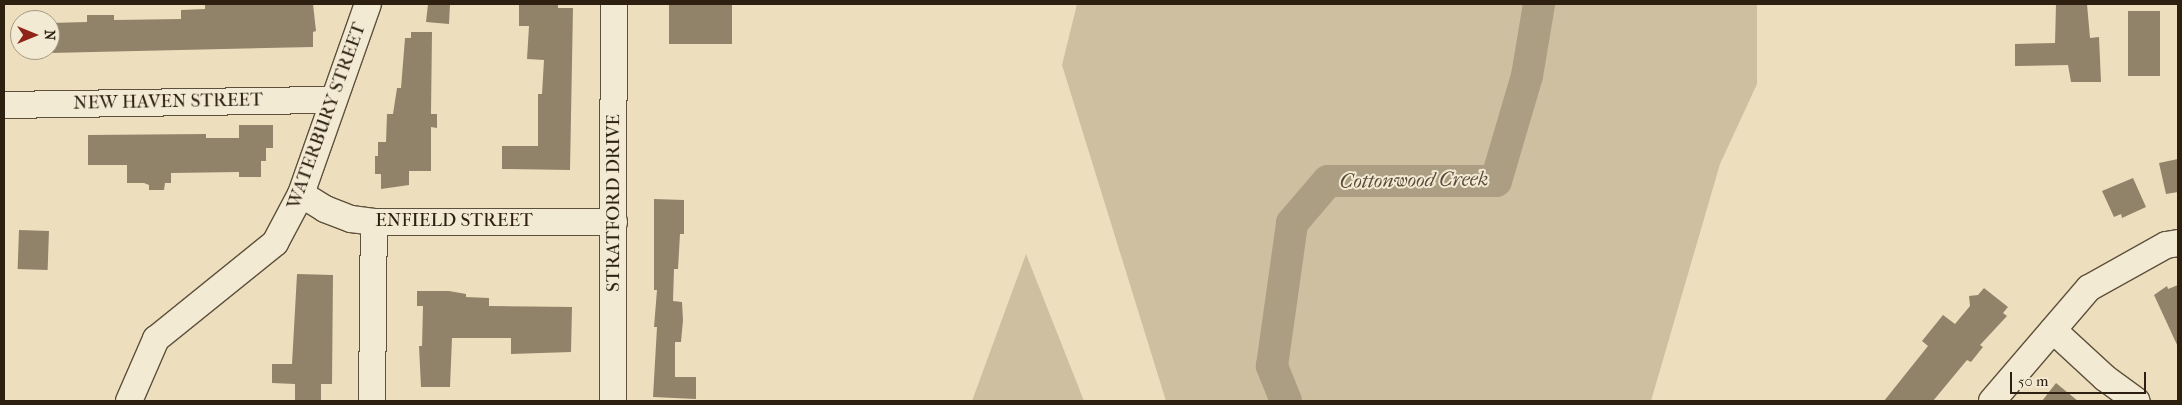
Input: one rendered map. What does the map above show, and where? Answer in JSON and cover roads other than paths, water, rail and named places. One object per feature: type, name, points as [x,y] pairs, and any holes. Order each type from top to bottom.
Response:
[{"type":"street","name":"WATERBURY STREET","points":[[129,401],[156,338],[276,244],[300,194],[332,100],[368,4]]},
{"type":"street","name":"STRATFORD DRIVE","points":[[613,401],[614,4]]},
{"type":"street","name":"NEW HAVEN STREET","points":[[4,104],[332,100]]},
{"type":"street","name":"ENFIELD STREET","points":[[300,194],[325,209],[352,219],[374,222],[614,222]]},
{"type":"street","points":[[372,401],[374,222]]},
{"type":"street","points":[[1992,401],[2089,288],[2166,246],[2178,243]]},
{"type":"street","points":[[2053,330],[2105,378],[2137,401]]},
{"type":"waterway","name":"Cottonwood Creek","points":[[1286,401],[1272,366],[1292,223],[1328,181],[1496,181],[1527,76],[1539,4]]}]
